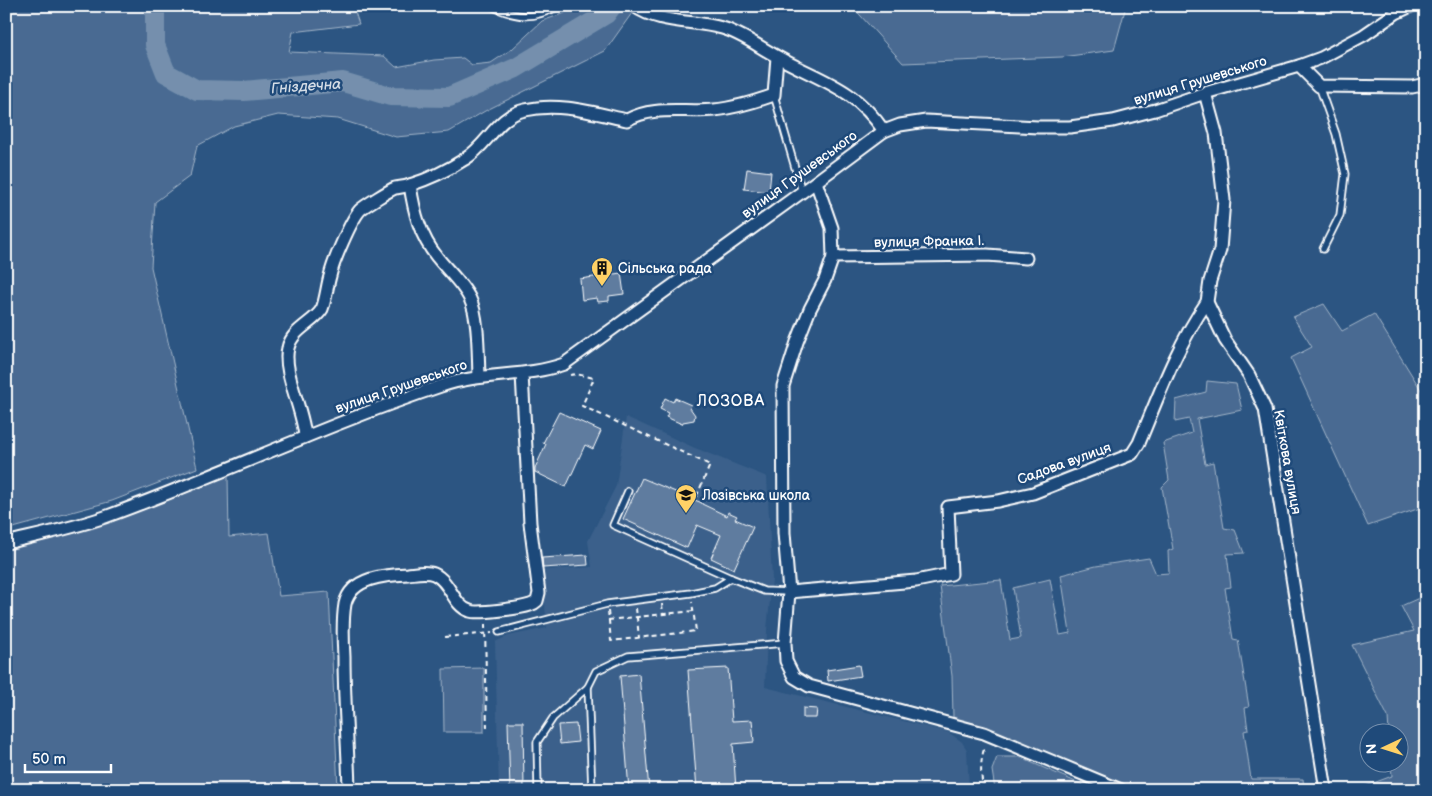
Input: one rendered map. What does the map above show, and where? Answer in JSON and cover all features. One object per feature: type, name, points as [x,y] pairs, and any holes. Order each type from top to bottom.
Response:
[{"type":"street","points":[[634,6],[643,13],[662,18],[724,28],[777,57],[837,86],[860,102],[873,115],[884,131]]},
{"type":"street","name":"вулиця Грушевського","points":[[7,544],[104,517],[305,437],[442,386],[479,376],[522,374],[564,364],[579,355],[884,131],[900,125],[926,122],[1070,127],[1113,121],[1299,66],[1329,53],[1410,6]]},
{"type":"street","points":[[305,437],[289,371],[287,351],[290,339],[321,310],[331,272],[344,238],[360,210],[394,189],[410,186],[468,158],[508,116],[525,110],[549,107],[575,109],[626,120],[638,113],[652,111],[714,110],[745,105],[774,96],[777,57]]},
{"type":"street","points":[[1299,66],[1319,86],[1412,87],[1426,84]]},
{"type":"street","points":[[1205,93],[1216,133],[1224,200],[1220,250],[1210,281],[1208,302]]},
{"type":"street","points":[[816,182],[832,228],[833,257],[825,280],[796,342],[783,386],[784,533],[789,592],[785,643],[786,662],[794,677],[809,686],[988,735],[1121,790]]},
{"type":"street","points":[[410,186],[413,206],[420,230],[435,255],[470,298],[474,310],[479,376]]},
{"type":"street","name":"вулиця Франка І.","points":[[833,257],[987,255],[1026,258]]},
{"type":"street","name":"Садова вулиця","points":[[789,592],[916,580],[951,574],[948,507],[998,501],[1033,493],[1132,454],[1139,443],[1189,330],[1208,302]]},
{"type":"street","name":"Квіткова вулиця","points":[[1208,302],[1225,340],[1249,375],[1265,409],[1326,790]]},
{"type":"street","points":[[349,790],[343,624],[346,602],[353,589],[368,580],[382,576],[424,572],[432,573],[441,578],[450,588],[458,603],[471,612],[530,605],[537,601],[540,593],[530,523],[522,374]]},
{"type":"lane","points":[[491,6],[511,15],[521,16],[536,15],[559,6]]},
{"type":"lane","points":[[1319,86],[1336,134],[1345,174],[1340,215],[1323,249]]},
{"type":"lane","points":[[774,96],[802,192]]},
{"type":"lane","points":[[628,491],[613,525],[764,591],[789,592]]},
{"type":"lane","points":[[499,632],[607,604],[715,588],[731,578]]},
{"type":"lane","points":[[538,790],[537,742],[553,718],[588,687],[596,671],[628,656],[785,643]]},
{"type":"lane","points":[[588,687],[592,790]]},
{"type":"path","points":[[594,378],[582,406],[710,465],[695,500]]},
{"type":"path","points":[[691,593],[696,631],[611,641],[608,620],[693,611]]},
{"type":"path","points":[[635,599],[639,638]]},
{"type":"path","points":[[485,611],[487,731]]},
{"type":"path","points":[[445,637],[499,632]]},
{"type":"path","points":[[984,790],[981,756],[988,735]]},
{"type":"shaded area","points":[[6,6],[353,6],[359,24],[293,32],[289,52],[384,56],[396,67],[434,60],[463,58],[472,65],[491,63],[512,49],[542,21],[565,13],[570,6],[621,6],[632,13],[605,51],[485,111],[449,132],[396,137],[338,119],[278,115],[234,126],[197,146],[190,176],[155,202],[151,267],[197,468],[112,501],[6,530]]},
{"type":"shaded area","points":[[852,6],[1126,6],[1114,50],[1062,57],[903,63]]},
{"type":"shaded area","points":[[1324,304],[1342,331],[1374,314],[1426,398],[1426,506],[1368,526],[1291,358],[1312,347],[1293,317]]},
{"type":"shaded area","points":[[1207,381],[1236,384],[1242,410],[1197,419],[1205,464],[1213,462],[1224,528],[1235,530],[1244,553],[1227,554],[1231,587],[1225,588],[1233,639],[1238,640],[1249,707],[1245,708],[1248,730],[1244,731],[1251,779],[1303,779],[1304,790],[1133,790],[953,717],[952,676],[940,586],[1001,580],[1010,640],[1021,638],[1013,588],[1050,579],[1060,635],[1070,633],[1061,575],[1096,566],[1149,558],[1156,574],[1169,573],[1168,551],[1173,549],[1162,487],[1169,480],[1163,443],[1192,433],[1189,419],[1175,422],[1176,400],[1206,392]]},
{"type":"shaded area","points":[[626,417],[695,448],[767,477],[772,580],[767,629],[765,687],[948,732],[962,742],[967,750],[969,790],[499,790],[495,642],[508,636],[547,628],[542,570],[592,567],[588,541],[616,486]]},
{"type":"shaded area","points":[[228,476],[229,537],[269,533],[279,596],[329,592],[338,790],[6,790],[6,550],[99,525]]},
{"type":"shaded area","points":[[1426,595],[1426,790],[1355,790],[1392,776],[1392,774],[1410,774],[1410,724],[1388,724],[1388,717],[1352,645],[1414,631],[1401,606]]},
{"type":"shaded area","points":[[484,668],[484,732],[444,732],[443,669]]},
{"type":"shaded area","points":[[997,757],[1019,757],[1094,790],[995,790],[992,770]]},
{"type":"building","points":[[747,169],[771,172],[769,192],[744,189]]},
{"type":"building","name":"Сільська рада","points":[[621,273],[624,294],[609,296],[609,301],[598,302],[597,298],[582,300],[580,279]]},
{"type":"building","points":[[665,398],[673,402],[675,398],[691,405],[690,408],[695,415],[694,420],[683,422],[682,424],[666,417],[668,413],[660,409]]},
{"type":"building","points":[[559,412],[601,431],[593,449],[585,445],[566,487],[535,472],[546,444],[543,443]]},
{"type":"building","points":[[642,478],[702,503],[727,516],[728,512],[737,516],[735,519],[753,527],[734,569],[711,558],[721,535],[697,525],[687,548],[623,519]]},
{"type":"building","points":[[587,555],[588,565],[543,568],[542,558]]},
{"type":"building","points":[[859,665],[861,676],[828,681],[827,670]]},
{"type":"building","points":[[728,668],[732,721],[752,720],[754,742],[733,744],[736,790],[697,790],[688,670]]},
{"type":"building","points":[[639,674],[649,790],[629,790],[620,676]]},
{"type":"building","points":[[803,708],[817,709],[816,718],[803,718]]},
{"type":"building","points":[[508,722],[523,722],[524,790],[510,790]]},
{"type":"building","points":[[576,724],[578,742],[560,744],[558,725]]},
{"type":"waterway","name":"Гніздечна","points":[[155,6],[155,45],[166,73],[197,90],[244,91],[343,82],[390,96],[449,97],[516,68],[606,14],[612,6]]},
{"type":"place","name":"Сільська рада","points":[[602,287]]},
{"type":"place","name":"Лозівська школа","points":[[686,514]]},
{"type":"district","name":"ЛОЗОВА","points":[[731,400]]}]
